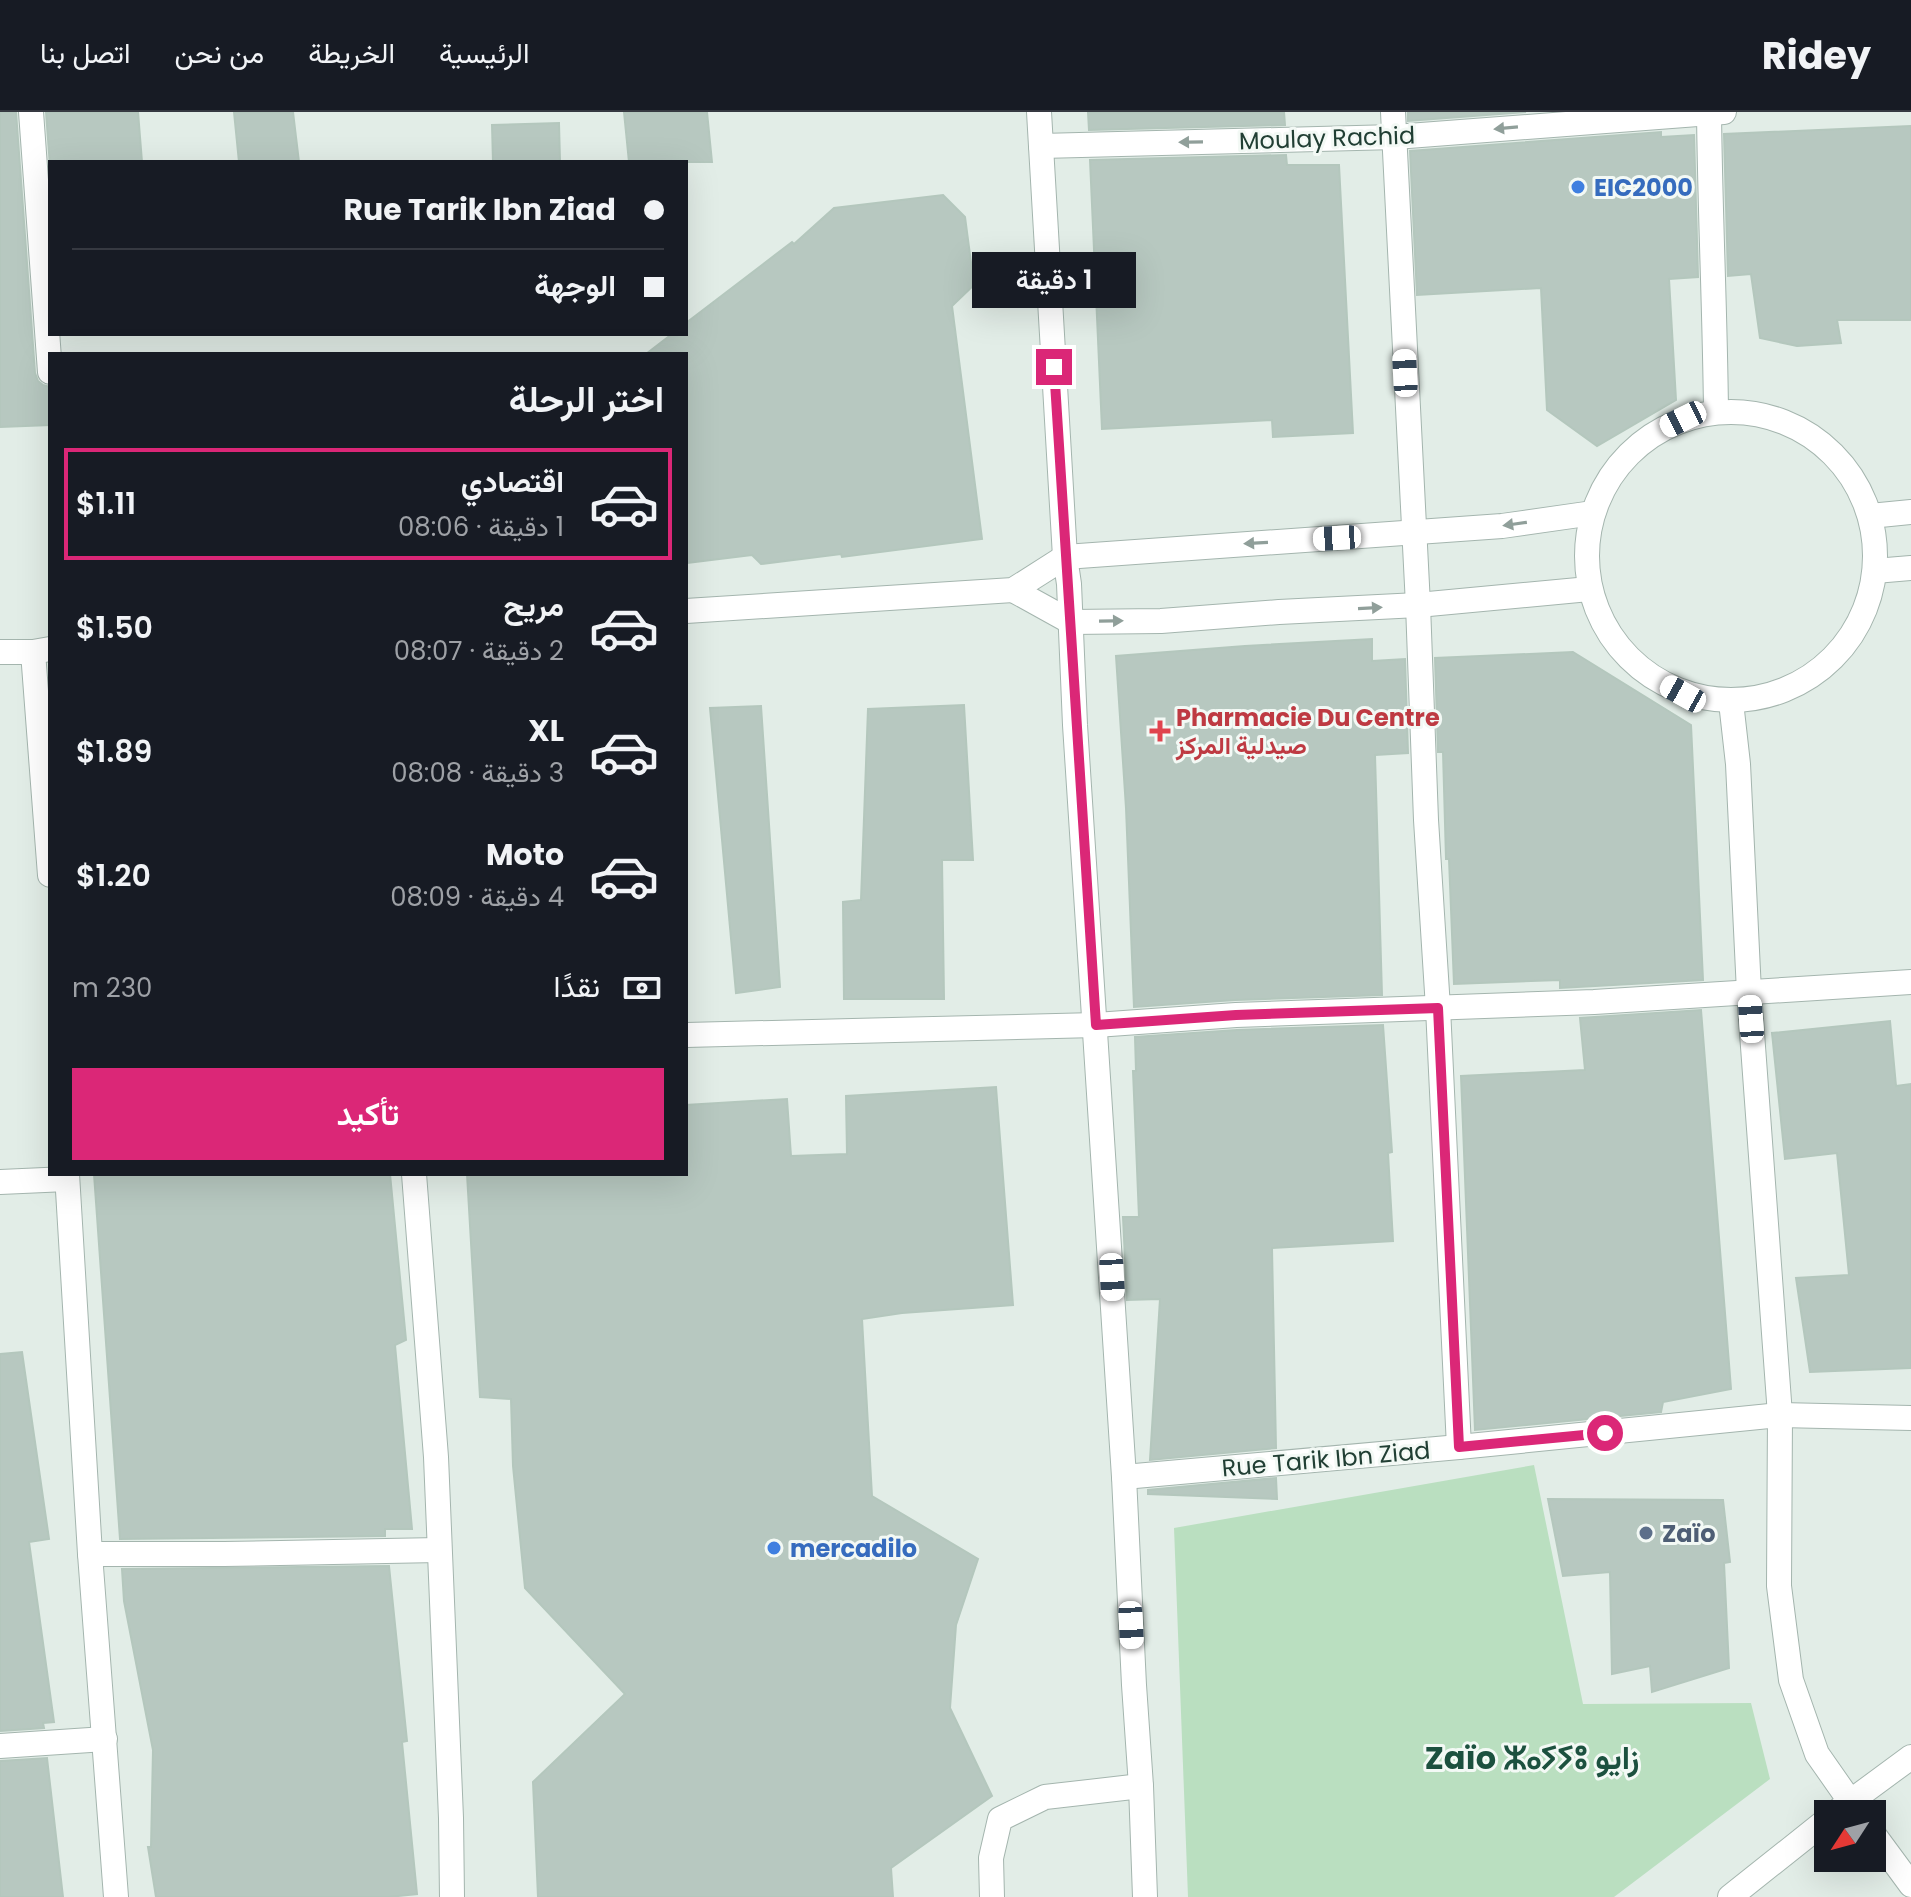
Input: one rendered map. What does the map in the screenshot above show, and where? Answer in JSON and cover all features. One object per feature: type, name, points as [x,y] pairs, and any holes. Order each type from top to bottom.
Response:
[{"type":"street","points":[[31,112],[49,352]]},
{"type":"street","points":[[1039,112],[1124,1477],[1145,1897]]},
{"type":"street","points":[[1393,112],[1459,1447]]},
{"type":"street","points":[[1709,112],[1716,412]]},
{"type":"street","name":"Moulay Rachid","points":[[1041,146],[1395,137],[1724,112]]},
{"type":"street","points":[[1716,412],[1756,414],[1794,427],[1827,448],[1853,480],[1870,516],[1875,571],[1861,622],[1829,664],[1784,692],[1731,702],[1683,694],[1641,670],[1609,633],[1589,589],[1586,551],[1593,513],[1606,483],[1626,456],[1653,434],[1683,419],[1716,412]]},
{"type":"street","points":[[1870,516],[1911,512]]},
{"type":"street","points":[[688,611],[1013,590],[1065,557],[1502,526],[1593,513]]},
{"type":"street","points":[[1875,571],[1911,568]]},
{"type":"street","points":[[1013,590],[1071,622],[1161,621],[1418,605],[1589,589]]},
{"type":"street","points":[[0,652],[42,651],[48,819]]},
{"type":"street","points":[[1731,702],[1738,764],[1749,992],[1780,1415],[1779,1586],[1791,1680],[1817,1754],[1842,1800]]},
{"type":"street","points":[[688,1035],[1096,1025],[1236,1015],[1594,1002],[1911,982]]},
{"type":"street","points":[[0,1182],[67,1176],[90,1554],[116,1897]]},
{"type":"street","points":[[414,1176],[436,1457],[451,1802],[452,1897]]},
{"type":"street","name":"Rue Tarik Ibn Ziad","points":[[1124,1477],[1780,1415],[1911,1418]]},
{"type":"street","points":[[90,1554],[439,1550]]},
{"type":"street","points":[[0,1746],[105,1739]]},
{"type":"street","points":[[1859,1800],[1911,1757]]},
{"type":"street","points":[[992,1897],[991,1858],[1000,1819],[1045,1797],[1141,1786]]},
{"type":"street","points":[[1730,1897],[1814,1830]]},
{"type":"street","points":[[1886,1851],[1911,1885]]},
{"type":"green space","points":[[1534,1465],[1583,1704],[1751,1703],[1770,1779],[1614,1897],[1188,1897],[1174,1528]]},
{"type":"building","points":[[0,112],[16,112],[35,373],[38,381],[48,386],[48,425],[0,427]]},
{"type":"building","points":[[46,112],[138,112],[142,160],[50,160]]},
{"type":"building","points":[[234,112],[293,112],[299,160],[239,160]]},
{"type":"building","points":[[624,112],[707,112],[712,162],[629,160]]},
{"type":"building","points":[[1088,112],[1284,112],[1285,125],[1089,130]]},
{"type":"building","points":[[1408,112],[1526,112],[1408,121]]},
{"type":"building","points":[[559,123],[560,160],[493,160],[492,125]]},
{"type":"building","points":[[1911,126],[1911,320],[1837,320],[1841,343],[1797,346],[1760,338],[1751,274],[1728,276],[1724,134]]},
{"type":"building","points":[[1661,132],[1661,137],[1694,135],[1698,277],[1669,279],[1676,400],[1597,446],[1547,410],[1541,288],[1417,295],[1410,151]]},
{"type":"building","points":[[1286,155],[1287,165],[1339,165],[1353,433],[1273,437],[1272,420],[1102,429],[1090,160]]},
{"type":"building","points":[[943,195],[965,217],[974,285],[952,306],[982,539],[761,564],[752,555],[688,563],[688,352],[649,352],[669,336],[688,336],[688,321],[792,242],[794,244],[834,208]]},
{"type":"building","points":[[1372,639],[1372,661],[1405,659],[1408,753],[1375,755],[1382,995],[1134,1007],[1116,656]]},
{"type":"building","points":[[1573,652],[1691,725],[1703,980],[1560,988],[1560,980],[1454,984],[1443,752],[1438,752],[1435,658]]},
{"type":"building","points":[[964,705],[973,860],[942,860],[944,999],[844,999],[843,902],[861,900],[868,709]]},
{"type":"building","points":[[761,706],[780,987],[736,993],[710,708]]},
{"type":"building","points":[[1701,1010],[1731,1389],[1663,1402],[1661,1412],[1475,1430],[1461,1076],[1585,1070],[1580,1018]]},
{"type":"building","points":[[1890,1021],[1896,1086],[1911,1084],[1911,1368],[1810,1372],[1796,1278],[1849,1275],[1837,1153],[1785,1159],[1772,1033]]},
{"type":"building","points":[[1383,1025],[1392,1152],[1388,1153],[1393,1241],[1272,1248],[1276,1448],[1150,1460],[1160,1299],[1127,1300],[1123,1217],[1139,1217],[1133,1071],[1136,1071],[1135,1037]]},
{"type":"building","points":[[996,1087],[1013,1305],[862,1319],[872,1496],[978,1559],[956,1625],[950,1708],[992,1796],[891,1868],[893,1897],[538,1897],[533,1782],[625,1694],[525,1588],[513,1466],[511,1399],[480,1397],[467,1176],[688,1176],[688,1105],[787,1099],[791,1156],[847,1154],[846,1096]]},
{"type":"building","points":[[94,1176],[390,1176],[406,1340],[395,1345],[412,1529],[385,1529],[385,1536],[120,1539]]},
{"type":"building","points":[[22,1352],[49,1539],[29,1542],[54,1722],[43,1723],[44,1728],[0,1731],[0,1354]]},
{"type":"building","points":[[1276,1478],[1277,1499],[1148,1494],[1148,1490]]},
{"type":"building","points":[[1548,1499],[1723,1500],[1730,1562],[1724,1563],[1729,1668],[1652,1692],[1650,1666],[1612,1674],[1610,1572],[1563,1576]]},
{"type":"building","points":[[389,1566],[407,1741],[402,1742],[417,1894],[389,1897],[156,1897],[148,1847],[151,1847],[153,1750],[124,1601],[122,1569]]},
{"type":"building","points":[[47,1758],[63,1897],[0,1897],[0,1761]]},
{"type":"place","name":"EIC2000","points":[[1578,187]]},
{"type":"place","name":"Pharmacie Du Centre صيدلية المركز","points":[[1160,731]]},
{"type":"place","name":"Zaïo","points":[[1646,1533]]},
{"type":"place","name":"mercadilo","points":[[774,1548]]},
{"type":"district","name":"Zaïo ⵣⴰⵢⵢⵓ زايو","points":[[1532,1757]]},
{"type":"route","points":[[1054,367],[1096,1025],[1236,1015],[1438,1008],[1459,1447],[1605,1433]]}]
